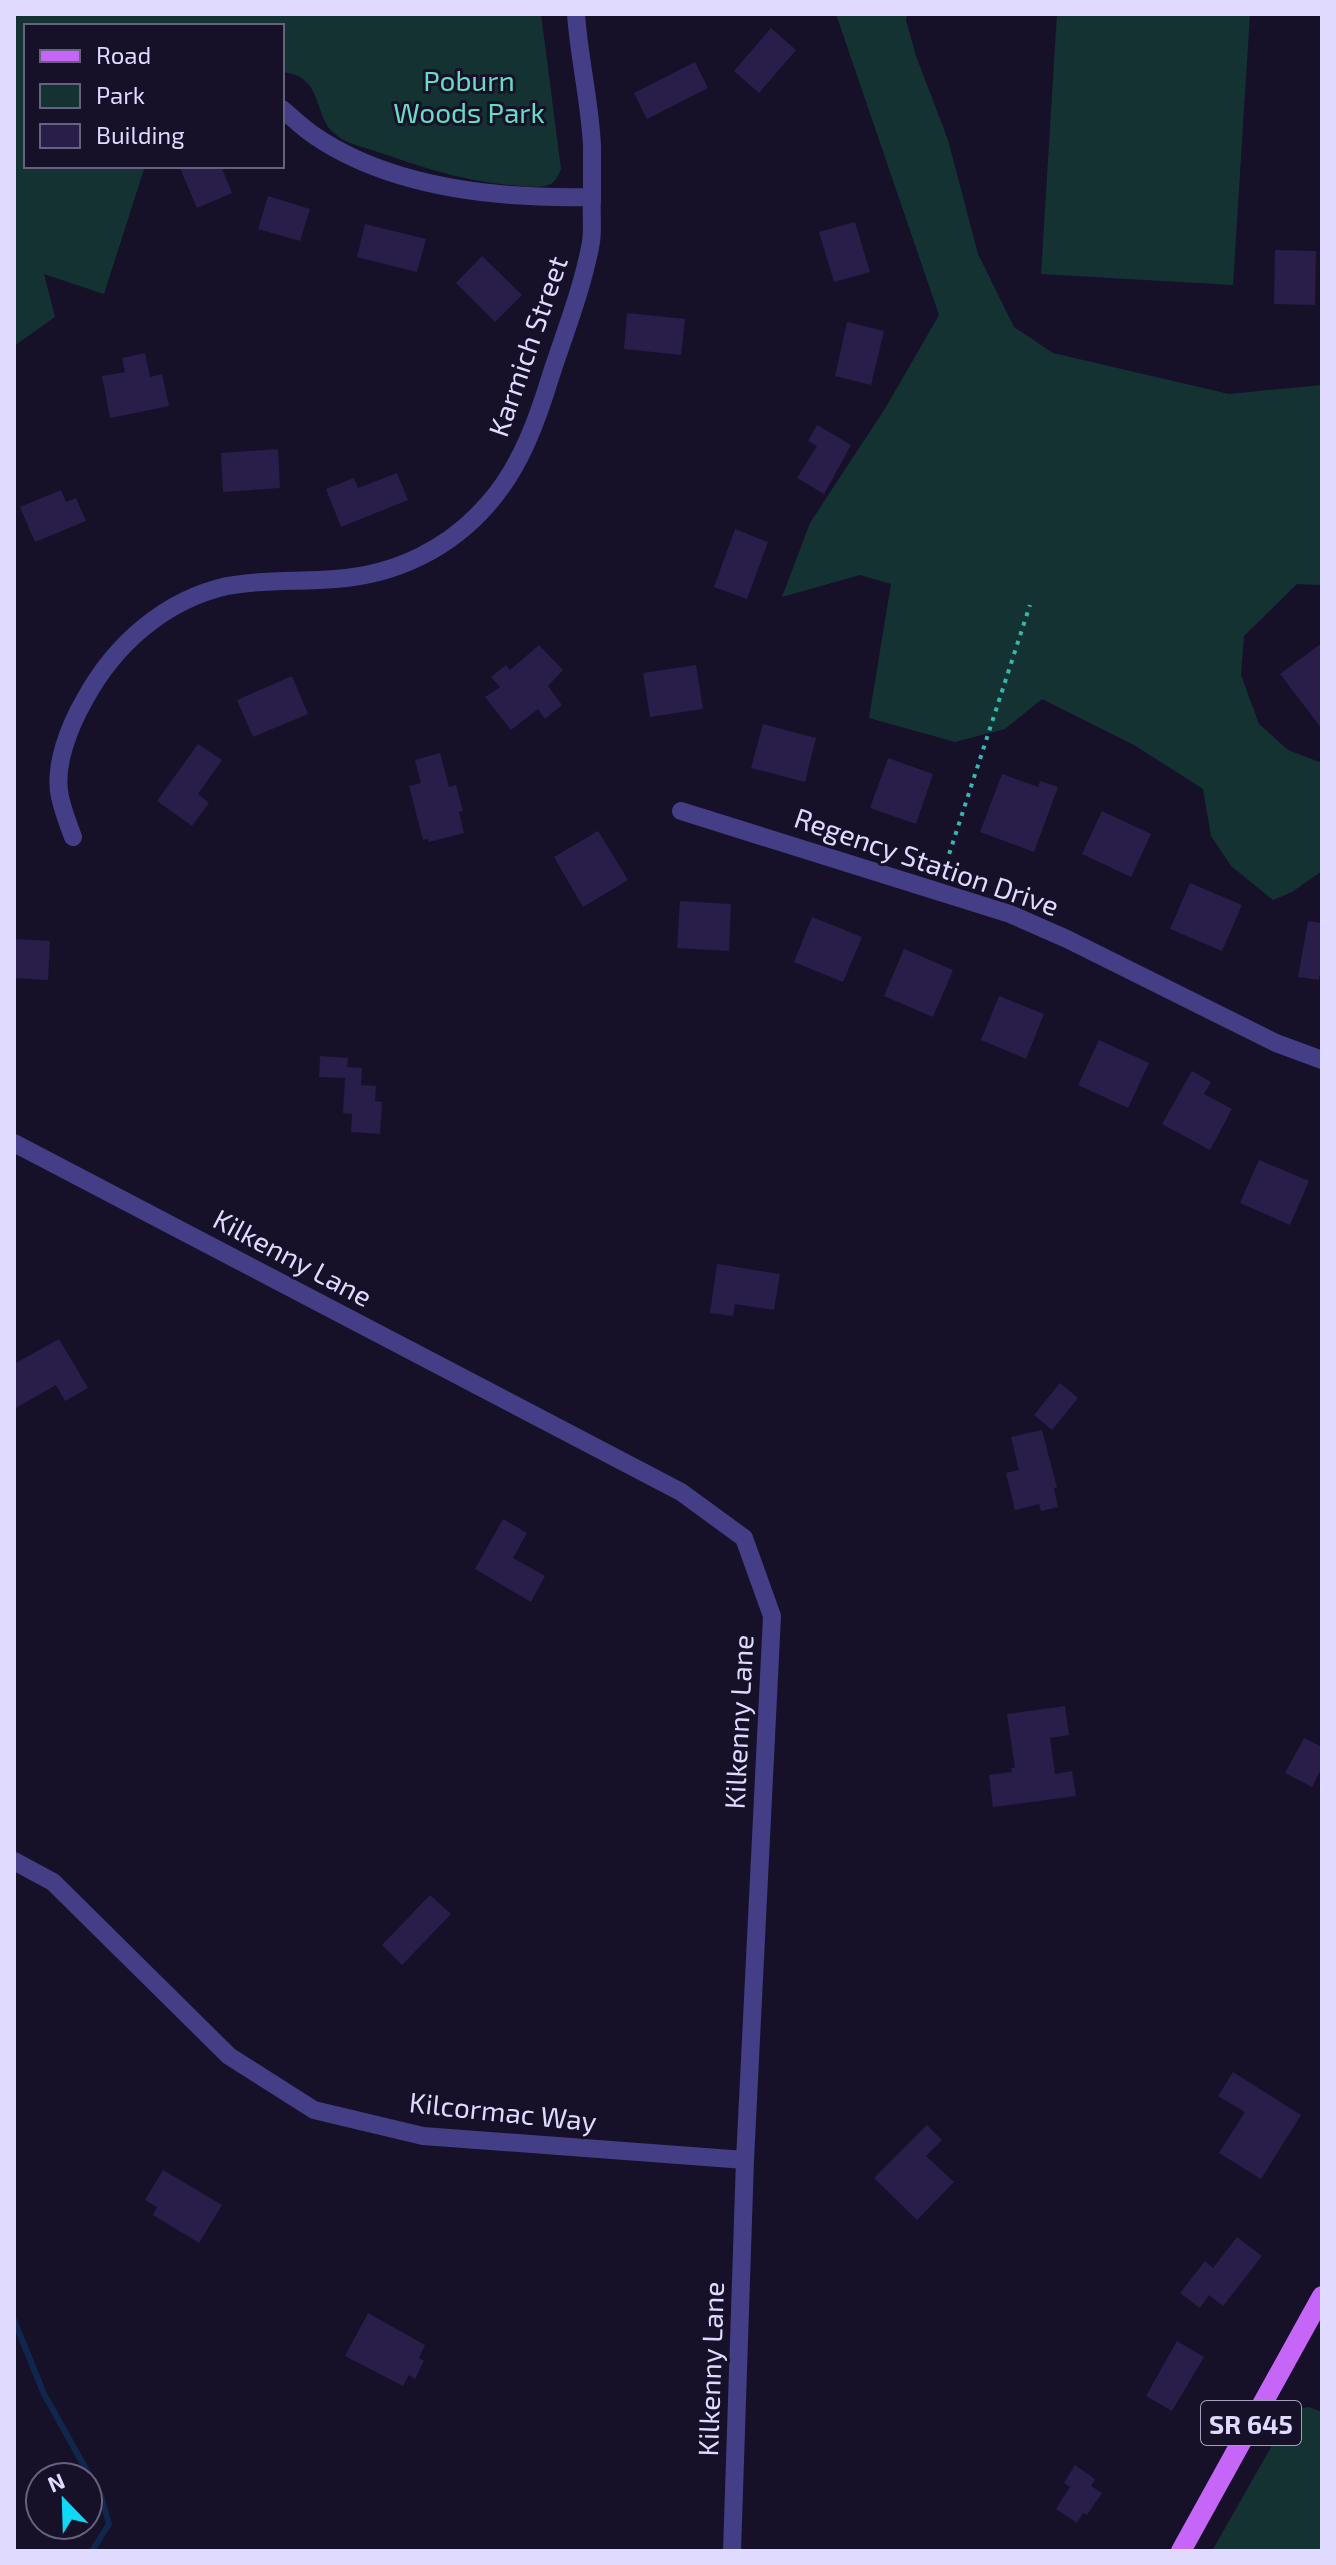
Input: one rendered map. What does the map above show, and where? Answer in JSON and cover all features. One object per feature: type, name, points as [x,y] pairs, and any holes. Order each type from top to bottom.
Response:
[{"type":"main road","name":"SR 645","points":[[1181,2551],[1322,2296]]},
{"type":"street","name":"Karmich Street","points":[[73,837],[59,794],[60,764],[68,739],[81,705],[97,676],[140,629],[181,603],[225,587],[338,579],[398,567],[459,534],[487,506],[515,468],[539,413],[591,240],[592,144],[576,14]]},
{"type":"street","points":[[284,111],[313,135],[340,151],[429,183],[490,194],[592,197]]},
{"type":"street","name":"Regency Station Drive","points":[[681,811],[1010,914],[1276,1043],[1322,1060]]},
{"type":"street","name":"Kilkenny Lane","points":[[14,1143],[681,1492],[744,1538],[772,1616],[745,2160],[732,2551]]},
{"type":"street","name":"Kilcormac Way","points":[[14,1861],[53,1882],[229,2056],[314,2110],[423,2136],[745,2160]]},
{"type":"path","points":[[938,890],[1030,605]]},
{"type":"green space","name":"Poburn Woods Park","points":[[14,14],[541,14],[561,169],[553,182],[545,186],[527,187],[459,177],[344,140],[327,125],[316,97],[305,81],[284,72],[284,24],[24,24],[24,168],[144,168],[104,294],[44,274],[55,317],[14,346]]},
{"type":"green space","points":[[836,14],[907,14],[916,56],[948,140],[978,254],[1014,327],[1053,353],[1229,394],[1322,385],[1322,585],[1297,584],[1244,636],[1241,675],[1259,724],[1288,750],[1322,763],[1322,871],[1292,892],[1273,900],[1231,866],[1211,836],[1203,789],[1134,745],[1042,699],[1005,729],[955,742],[869,718],[891,584],[860,575],[782,597],[810,523],[886,407],[939,315]]},
{"type":"green space","points":[[1057,14],[1250,14],[1233,285],[1041,274]]},
{"type":"green space","points":[[1309,2407],[1322,2412],[1322,2551],[1212,2551],[1287,2419],[1297,2409]]},
{"type":"building","points":[[771,28],[796,50],[759,93],[734,71]]},
{"type":"building","points":[[695,62],[708,88],[647,119],[634,93]]},
{"type":"building","points":[[180,168],[222,168],[232,193],[197,208]]},
{"type":"building","points":[[268,196],[310,209],[300,241],[258,229]]},
{"type":"building","points":[[855,222],[870,272],[834,282],[819,232]]},
{"type":"building","points":[[365,224],[426,239],[417,272],[357,257]]},
{"type":"building","points":[[1275,250],[1316,251],[1315,305],[1274,304]]},
{"type":"building","points":[[482,256],[522,295],[495,322],[456,283]]},
{"type":"building","points":[[627,313],[685,319],[681,355],[624,349]]},
{"type":"building","points":[[847,322],[884,331],[871,385],[835,376]]},
{"type":"building","points":[[145,353],[150,377],[162,374],[169,406],[110,418],[102,376],[125,372],[122,358]]},
{"type":"building","points":[[817,425],[851,445],[824,494],[797,478],[817,446],[808,441]]},
{"type":"building","points":[[278,449],[280,488],[223,492],[221,453]]},
{"type":"building","points":[[397,473],[408,500],[341,527],[326,489],[354,478],[358,488]]},
{"type":"building","points":[[61,490],[66,502],[76,498],[86,521],[35,542],[20,507]]},
{"type":"building","points":[[735,529],[768,542],[747,599],[714,587]]},
{"type":"building","points":[[1322,643],[1322,729],[1280,674]]},
{"type":"building","points":[[539,645],[563,670],[548,686],[562,705],[545,719],[538,709],[511,730],[485,697],[500,687],[491,677],[506,665],[510,670]]},
{"type":"building","points":[[696,665],[703,709],[650,717],[643,673]]},
{"type":"building","points":[[292,676],[308,714],[253,737],[237,700]]},
{"type":"building","points":[[763,724],[816,738],[805,782],[751,768]]},
{"type":"building","points":[[198,744],[222,760],[198,794],[209,803],[192,826],[157,801]]},
{"type":"building","points":[[440,753],[449,787],[456,785],[463,811],[459,812],[464,833],[429,842],[428,839],[423,840],[409,786],[421,783],[415,760]]},
{"type":"building","points":[[888,758],[933,774],[916,824],[870,808]]},
{"type":"building","points":[[1002,774],[1038,787],[1040,781],[1058,787],[1034,852],[980,832]]},
{"type":"building","points":[[1102,811],[1151,834],[1131,877],[1082,854]]},
{"type":"building","points":[[598,831],[628,880],[583,907],[554,857]]},
{"type":"building","points":[[1190,883],[1242,905],[1222,951],[1170,929]]},
{"type":"building","points":[[680,901],[731,904],[729,951],[677,948]]},
{"type":"building","points":[[812,917],[862,937],[843,982],[794,962]]},
{"type":"building","points":[[1308,921],[1322,923],[1319,980],[1298,977]]},
{"type":"building","points":[[14,939],[50,941],[48,980],[14,978]]},
{"type":"building","points":[[904,949],[953,970],[933,1017],[884,996]]},
{"type":"building","points":[[999,996],[1044,1014],[1026,1059],[981,1040]]},
{"type":"building","points":[[1099,1040],[1149,1063],[1128,1108],[1078,1085]]},
{"type":"building","points":[[320,1056],[348,1058],[347,1067],[362,1068],[361,1085],[376,1086],[375,1101],[382,1102],[380,1134],[351,1132],[352,1114],[343,1113],[345,1078],[319,1077]]},
{"type":"building","points":[[1192,1071],[1211,1082],[1204,1094],[1232,1109],[1210,1150],[1162,1124]]},
{"type":"building","points":[[1259,1160],[1309,1181],[1290,1225],[1240,1203]]},
{"type":"building","points":[[717,1264],[780,1274],[774,1310],[735,1304],[733,1316],[710,1313]]},
{"type":"building","points":[[59,1339],[88,1388],[65,1401],[56,1385],[14,1409],[14,1364]]},
{"type":"building","points":[[1060,1383],[1078,1398],[1052,1430],[1034,1415]]},
{"type":"building","points":[[1042,1430],[1057,1488],[1054,1488],[1058,1507],[1041,1511],[1039,1504],[1015,1510],[1006,1473],[1019,1470],[1011,1437]]},
{"type":"building","points":[[503,1519],[527,1533],[513,1558],[545,1576],[531,1602],[475,1569]]},
{"type":"building","points":[[1065,1706],[1069,1735],[1050,1738],[1055,1774],[1072,1771],[1076,1796],[993,1807],[989,1775],[1012,1772],[1011,1768],[1015,1768],[1007,1714]]},
{"type":"building","points":[[1304,1738],[1322,1747],[1322,1767],[1312,1787],[1285,1773]]},
{"type":"building","points":[[430,1895],[451,1914],[402,1965],[382,1945]]},
{"type":"building","points":[[1233,2072],[1301,2115],[1261,2179],[1219,2153],[1245,2112],[1218,2096]]},
{"type":"building","points":[[927,2125],[942,2140],[926,2156],[954,2182],[917,2220],[874,2178]]},
{"type":"building","points":[[163,2170],[222,2205],[199,2243],[153,2215],[157,2207],[145,2200]]},
{"type":"building","points":[[1237,2237],[1262,2256],[1223,2306],[1209,2295],[1200,2308],[1180,2293],[1205,2261],[1213,2268]]},
{"type":"building","points":[[368,2313],[425,2345],[419,2358],[424,2361],[415,2379],[409,2375],[403,2386],[345,2356]]},
{"type":"building","points":[[1177,2341],[1204,2357],[1172,2411],[1146,2396]]},
{"type":"building","points":[[1075,2465],[1095,2479],[1091,2486],[1102,2493],[1087,2515],[1083,2513],[1077,2523],[1056,2509],[1070,2487],[1064,2483]]},
{"type":"waterway","points":[[14,2320],[44,2394],[101,2496],[109,2524],[92,2551]]}]
